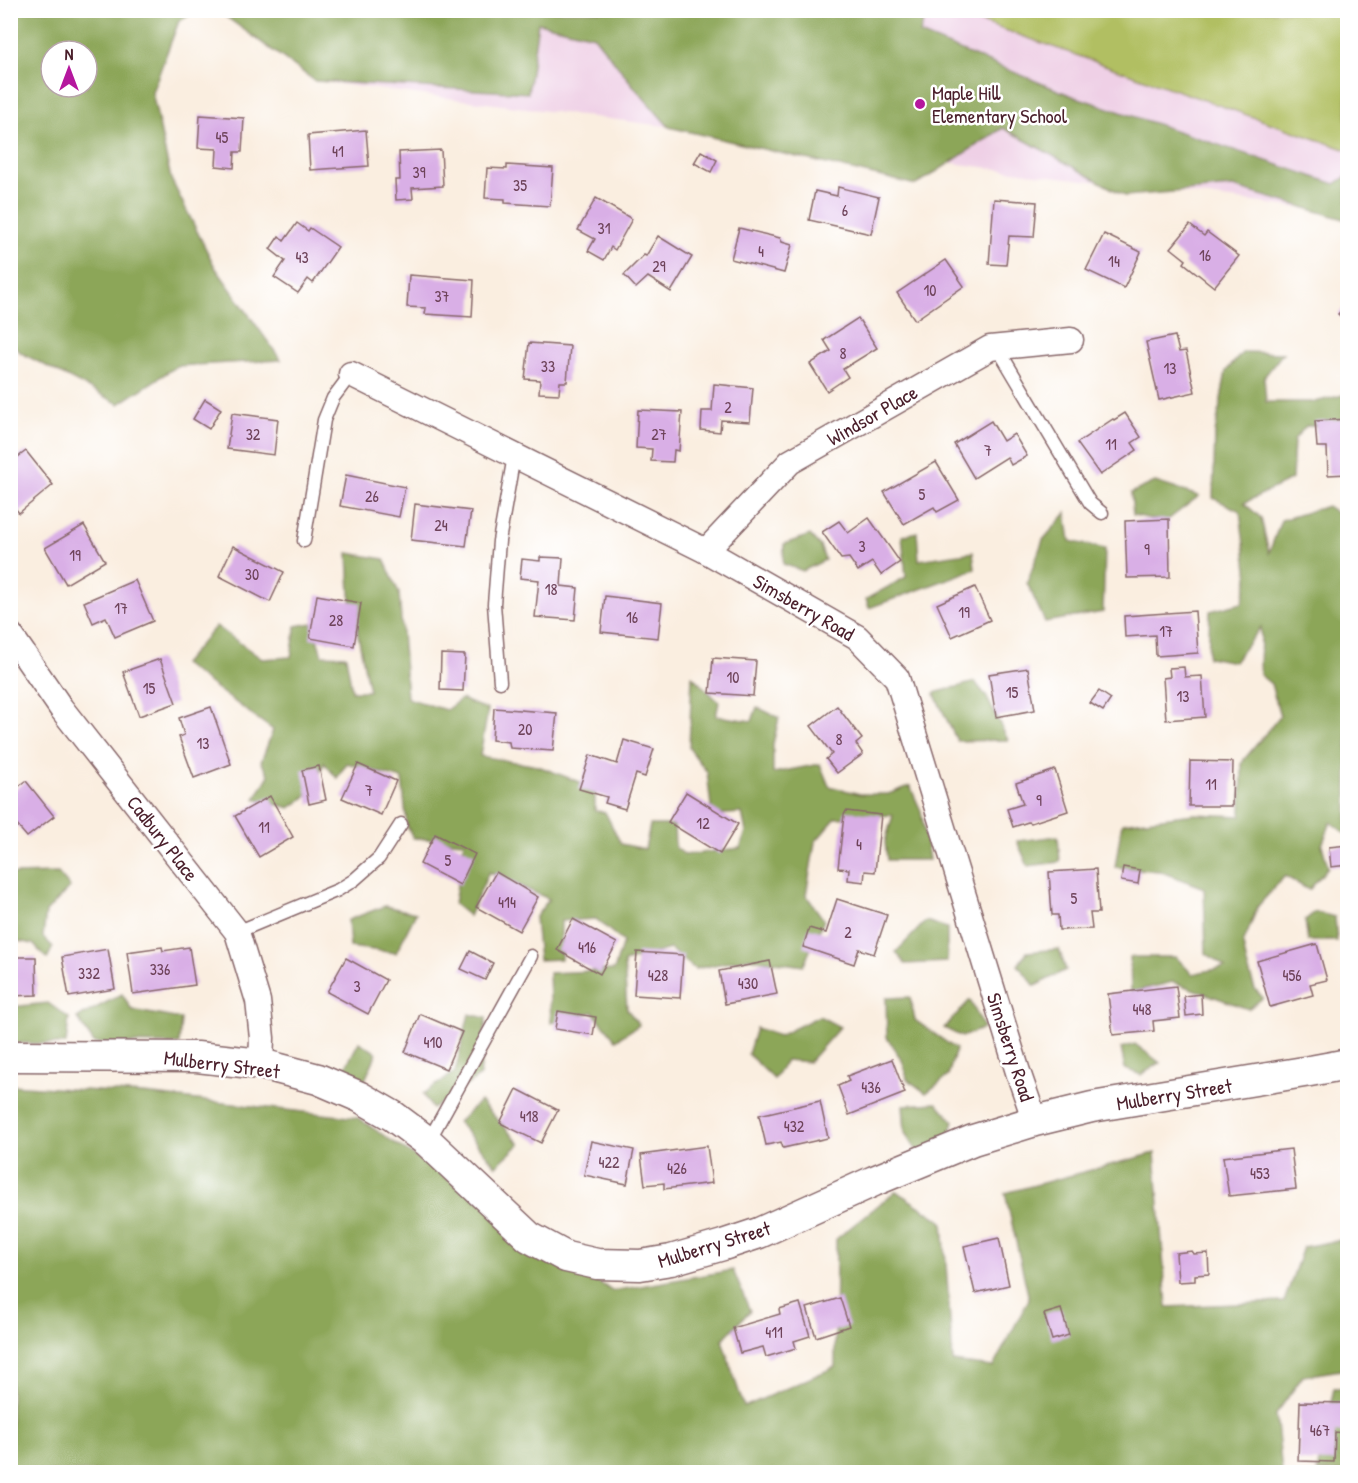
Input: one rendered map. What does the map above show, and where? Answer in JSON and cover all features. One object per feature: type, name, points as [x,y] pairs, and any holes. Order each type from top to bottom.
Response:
[{"type":"street","name":"Windsor Place","points":[[706,551],[790,462],[990,348],[1071,340]]},
{"type":"street","name":"Simsberry Road","points":[[351,374],[706,551],[857,636],[897,678],[1035,1121]]},
{"type":"street","name":"Cadbury Place","points":[[10,634],[61,708],[237,932],[258,1001],[262,1038],[261,1064]]},
{"type":"street","name":"Mulberry Street","points":[[10,1056],[197,1057],[261,1064],[318,1079],[360,1097],[393,1116],[428,1142],[529,1237],[566,1257],[597,1264],[640,1265],[671,1260],[759,1233],[874,1181],[973,1140],[1035,1121],[1092,1107],[1347,1064]]},
{"type":"lane","points":[[997,347],[1090,503],[1102,513]]},
{"type":"lane","points":[[304,540],[324,420],[333,398],[351,374]]},
{"type":"lane","points":[[500,681],[494,604],[499,541],[514,456]]},
{"type":"lane","points":[[237,932],[338,891],[379,858],[401,824]]},
{"type":"lane","points":[[428,1142],[531,956]]},
{"type":"shaded area","name":"Maple Hill Elementary School","points":[[218,11],[1347,11],[1347,214],[315,81]]},
{"type":"green space","points":[[11,10],[197,11],[179,21],[152,92],[171,179],[215,267],[281,360],[177,366],[119,404],[21,353],[11,342]]},
{"type":"green space","points":[[218,11],[926,11],[920,34],[1070,95],[1335,184],[1347,176],[1347,220],[1233,187],[1125,196],[1003,128],[916,185],[669,127],[594,36],[538,23],[528,93],[315,81]]},
{"type":"green space","points":[[957,11],[1347,11],[1347,150],[956,13]]},
{"type":"green space","points":[[1243,352],[1283,353],[1264,377],[1266,402],[1315,402],[1347,394],[1347,427],[1306,426],[1294,440],[1292,479],[1244,503],[1261,518],[1269,553],[1281,520],[1327,506],[1347,520],[1348,546],[1347,835],[1331,822],[1322,845],[1328,867],[1309,890],[1285,876],[1258,906],[1243,944],[1255,989],[1263,998],[1248,1009],[1173,982],[1131,992],[1130,957],[1176,957],[1192,974],[1225,967],[1206,953],[1204,888],[1159,871],[1115,867],[1122,823],[1194,814],[1241,816],[1242,762],[1280,716],[1271,684],[1260,675],[1261,627],[1234,662],[1208,657],[1210,611],[1242,603],[1248,578],[1240,511],[1213,498],[1215,433],[1226,371]]},
{"type":"green space","points":[[1155,482],[1199,496],[1165,522],[1133,515],[1131,493]]},
{"type":"green space","points":[[1066,513],[1070,541],[1105,549],[1103,612],[1045,622],[1027,583],[1043,540]]},
{"type":"green space","points":[[917,532],[919,560],[973,552],[975,569],[869,608],[866,599],[906,577],[902,536]]},
{"type":"green space","points":[[810,535],[820,546],[825,560],[803,571],[783,564],[784,544]]},
{"type":"green space","points":[[348,553],[384,559],[399,593],[407,698],[446,710],[461,699],[488,710],[480,756],[538,766],[595,788],[595,811],[605,812],[621,844],[645,849],[650,825],[674,825],[675,847],[685,855],[740,848],[746,832],[742,813],[712,815],[707,772],[689,748],[692,676],[719,702],[716,716],[752,721],[757,707],[779,718],[773,744],[773,773],[820,764],[829,786],[860,794],[888,794],[910,786],[921,811],[929,860],[887,860],[885,842],[893,815],[836,818],[815,842],[806,895],[824,920],[803,966],[749,958],[695,969],[670,949],[624,962],[627,1009],[639,1025],[616,1040],[593,1012],[551,1023],[549,973],[614,970],[623,942],[596,919],[561,921],[561,959],[539,960],[535,918],[549,899],[489,872],[469,916],[454,904],[464,842],[413,838],[407,826],[402,779],[347,763],[337,778],[324,763],[312,792],[290,808],[255,799],[269,775],[261,762],[273,730],[183,664],[216,626],[262,659],[291,657],[296,626],[312,623],[322,655],[346,656],[352,691],[369,691],[350,594]]},
{"type":"green space","points":[[975,682],[986,696],[1008,740],[957,741],[934,693]]},
{"type":"green space","points":[[1058,836],[1060,862],[1028,866],[1017,841]]},
{"type":"green space","points":[[58,873],[70,887],[46,912],[43,937],[53,947],[47,959],[33,944],[17,941],[11,946],[11,874]]},
{"type":"green space","points":[[385,906],[416,913],[396,953],[350,947],[348,920]]},
{"type":"green space","points":[[1315,912],[1335,917],[1337,941],[1308,941],[1305,920]]},
{"type":"green space","points":[[926,921],[947,928],[947,962],[905,964],[896,952]]},
{"type":"green space","points":[[1059,949],[1066,970],[1035,986],[1018,965],[1027,952]]},
{"type":"green space","points":[[122,994],[132,1010],[181,1019],[179,1044],[94,1043],[77,1018]]},
{"type":"green space","points":[[910,997],[915,1020],[956,1049],[948,1076],[926,1093],[907,1079],[903,1062],[887,1037],[886,998]]},
{"type":"green space","points":[[970,1000],[984,1028],[962,1037],[944,1028]]},
{"type":"green space","points":[[48,1003],[69,1018],[66,1044],[11,1043],[11,1007]]},
{"type":"green space","points":[[469,1014],[486,1018],[480,1076],[432,1109],[423,1094],[455,1072]]},
{"type":"green space","points":[[819,1016],[840,1027],[809,1062],[786,1060],[774,1079],[748,1054],[756,1028],[779,1036]]},
{"type":"green space","points":[[359,1042],[377,1053],[364,1082],[340,1077]]},
{"type":"green space","points":[[1135,1044],[1160,1063],[1141,1075],[1125,1069],[1121,1048]]},
{"type":"green space","points":[[10,1085],[144,1094],[358,1118],[612,1291],[733,1270],[750,1311],[722,1340],[744,1407],[835,1367],[836,1239],[896,1191],[943,1222],[953,1362],[993,1367],[1029,1299],[1005,1193],[1155,1153],[1167,1307],[1284,1302],[1303,1247],[1347,1239],[1347,1369],[1303,1376],[1276,1414],[1282,1472],[11,1472]]},
{"type":"green space","points":[[480,1101],[520,1144],[496,1166],[458,1122]]},
{"type":"green space","points":[[937,1103],[954,1122],[943,1147],[918,1152],[905,1133],[903,1105]]},
{"type":"green space","points":[[1334,1388],[1347,1388],[1347,1472],[1317,1472]]},
{"type":"building","points":[[200,115],[244,118],[242,152],[235,152],[234,168],[216,166],[217,149],[198,148]]},
{"type":"building","points":[[366,130],[369,166],[310,170],[308,135]]},
{"type":"building","points":[[441,150],[443,186],[412,188],[413,199],[396,200],[395,180],[400,180],[399,152]]},
{"type":"building","points":[[701,151],[717,160],[711,172],[694,163]]},
{"type":"building","points":[[507,165],[553,168],[550,206],[505,203],[505,199],[485,198],[487,168],[507,169]]},
{"type":"building","points":[[838,187],[879,197],[871,234],[809,220],[815,191],[837,196]]},
{"type":"building","points":[[596,198],[632,219],[615,250],[611,247],[604,260],[588,251],[595,239],[578,230]]},
{"type":"building","points":[[994,199],[1037,202],[1034,237],[1009,236],[1006,265],[989,264]]},
{"type":"building","points":[[297,223],[308,231],[310,228],[338,247],[313,283],[308,279],[298,293],[274,277],[285,261],[270,249],[279,236],[284,241]]},
{"type":"building","points":[[1190,225],[1204,236],[1207,232],[1239,256],[1214,287],[1184,263],[1186,260],[1171,248]]},
{"type":"building","points":[[739,228],[780,238],[782,242],[792,245],[784,273],[731,259]]},
{"type":"building","points":[[1104,234],[1141,252],[1124,288],[1086,270]]},
{"type":"building","points":[[658,236],[692,257],[671,292],[648,277],[636,288],[624,275],[644,255],[646,256]]},
{"type":"building","points":[[946,260],[964,286],[915,320],[897,293]]},
{"type":"building","points":[[409,275],[474,280],[472,317],[425,314],[426,308],[407,307]]},
{"type":"building","points":[[1348,304],[1348,323],[1338,314]]},
{"type":"building","points":[[858,318],[877,348],[843,369],[848,377],[827,391],[810,364],[831,351],[824,340]]},
{"type":"building","points":[[1175,336],[1179,352],[1186,351],[1195,392],[1159,400],[1146,342]]},
{"type":"building","points":[[529,343],[570,346],[567,382],[560,382],[559,394],[539,393],[540,380],[525,379]]},
{"type":"building","points":[[714,384],[753,388],[750,422],[721,420],[720,432],[701,430],[702,411],[712,411]]},
{"type":"building","points":[[205,399],[221,409],[209,429],[193,419]]},
{"type":"building","points":[[638,410],[682,412],[679,451],[674,450],[673,462],[651,461],[652,449],[636,448]]},
{"type":"building","points":[[232,413],[278,419],[274,455],[227,449]]},
{"type":"building","points":[[1125,413],[1141,437],[1132,443],[1137,450],[1100,475],[1077,443]]},
{"type":"building","points":[[1348,419],[1348,474],[1328,475],[1327,447],[1317,447],[1315,421]]},
{"type":"building","points":[[991,421],[1003,441],[1014,434],[1027,456],[1011,465],[1007,457],[974,478],[954,444]]},
{"type":"building","points":[[26,451],[53,485],[19,513],[10,502],[10,463]]},
{"type":"building","points":[[936,462],[959,500],[937,512],[934,507],[904,524],[884,492]]},
{"type":"building","points":[[346,475],[405,487],[399,517],[340,506]]},
{"type":"building","points":[[415,504],[471,511],[466,546],[411,540]]},
{"type":"building","points":[[869,518],[900,562],[881,575],[872,562],[858,571],[849,558],[841,559],[822,532],[839,521],[848,533]]},
{"type":"building","points":[[1169,519],[1170,577],[1127,578],[1125,521]]},
{"type":"building","points":[[84,525],[105,561],[66,584],[45,548]]},
{"type":"building","points":[[233,546],[284,572],[270,602],[219,576]]},
{"type":"building","points":[[540,557],[563,558],[561,586],[578,588],[575,620],[535,617],[539,580],[520,578],[522,559],[540,561]]},
{"type":"building","points":[[135,580],[153,621],[115,637],[106,617],[93,623],[84,602]]},
{"type":"building","points":[[975,587],[990,620],[952,637],[937,604]]},
{"type":"building","points":[[317,595],[361,603],[354,646],[310,638]]},
{"type":"building","points":[[605,596],[662,603],[658,638],[601,632]]},
{"type":"building","points":[[1195,611],[1198,653],[1156,656],[1155,635],[1125,637],[1124,616]]},
{"type":"building","points":[[441,654],[465,655],[463,691],[440,690]]},
{"type":"building","points":[[713,658],[756,661],[753,696],[710,693]]},
{"type":"building","points":[[160,659],[176,703],[139,716],[123,672]]},
{"type":"building","points":[[1184,667],[1185,677],[1202,676],[1205,717],[1166,720],[1163,678],[1170,677],[1169,668]]},
{"type":"building","points":[[1028,668],[1035,710],[996,717],[989,674]]},
{"type":"building","points":[[1099,691],[1111,699],[1103,711],[1090,703]]},
{"type":"building","points":[[837,706],[862,739],[856,744],[863,754],[837,773],[826,759],[832,754],[811,726]]},
{"type":"building","points":[[211,707],[231,764],[194,778],[179,737],[184,735],[179,718]]},
{"type":"building","points":[[494,708],[557,713],[553,751],[510,748],[509,742],[492,740]]},
{"type":"building","points":[[624,740],[654,749],[645,777],[636,774],[625,809],[605,803],[607,797],[579,789],[590,755],[617,764]]},
{"type":"building","points":[[1190,761],[1233,762],[1232,806],[1189,806]]},
{"type":"building","points":[[358,764],[396,781],[381,815],[342,798]]},
{"type":"building","points":[[319,766],[326,800],[309,804],[302,770]]},
{"type":"building","points":[[1055,770],[1068,811],[1013,827],[1007,809],[1023,804],[1016,783]]},
{"type":"building","points":[[26,781],[54,816],[27,837],[10,817],[10,793]]},
{"type":"building","points":[[686,792],[738,824],[720,854],[668,822]]},
{"type":"building","points":[[270,796],[293,837],[259,857],[235,816]]},
{"type":"building","points":[[846,811],[881,815],[875,872],[865,871],[864,882],[848,880],[849,869],[838,868]]},
{"type":"building","points":[[435,834],[475,854],[460,885],[420,864]]},
{"type":"building","points":[[1348,845],[1348,865],[1331,867],[1329,847]]},
{"type":"building","points":[[1123,867],[1140,870],[1138,884],[1121,881]]},
{"type":"building","points":[[1096,869],[1099,913],[1090,913],[1092,929],[1059,930],[1058,915],[1052,915],[1049,872]]},
{"type":"building","points":[[496,872],[538,897],[519,931],[476,907]]},
{"type":"building","points":[[837,899],[887,915],[874,954],[859,949],[854,964],[803,947],[809,928],[826,933]]},
{"type":"building","points":[[573,919],[617,943],[600,974],[557,950]]},
{"type":"building","points":[[1317,944],[1327,980],[1310,984],[1313,995],[1270,1007],[1257,961]]},
{"type":"building","points":[[162,947],[163,951],[189,947],[195,985],[133,994],[127,952]]},
{"type":"building","points":[[108,949],[115,989],[69,997],[62,957]]},
{"type":"building","points":[[470,951],[493,963],[485,980],[461,969]]},
{"type":"building","points":[[637,952],[683,955],[680,998],[634,995]]},
{"type":"building","points":[[10,957],[36,957],[37,995],[10,996]]},
{"type":"building","points":[[346,958],[386,980],[368,1014],[327,992]]},
{"type":"building","points":[[770,961],[777,994],[725,1004],[719,971]]},
{"type":"building","points":[[1176,986],[1180,1018],[1153,1021],[1154,1031],[1113,1035],[1108,994]]},
{"type":"building","points":[[1201,994],[1202,1014],[1186,1016],[1184,996]]},
{"type":"building","points":[[558,1011],[596,1017],[593,1035],[555,1029]]},
{"type":"building","points":[[420,1014],[462,1032],[446,1069],[405,1052]]},
{"type":"building","points":[[892,1059],[905,1093],[849,1115],[838,1086],[849,1081],[847,1076]]},
{"type":"building","points":[[517,1089],[558,1110],[541,1143],[500,1123]]},
{"type":"building","points":[[820,1101],[828,1138],[783,1148],[781,1142],[766,1145],[759,1115]]},
{"type":"building","points":[[591,1141],[634,1150],[627,1184],[584,1175]]},
{"type":"building","points":[[707,1146],[712,1183],[664,1189],[664,1183],[645,1185],[641,1155]]},
{"type":"building","points":[[1291,1149],[1296,1189],[1229,1196],[1223,1157]]},
{"type":"building","points":[[999,1238],[1009,1285],[975,1293],[964,1246]]},
{"type":"building","points":[[1192,1251],[1194,1254],[1208,1253],[1209,1274],[1195,1275],[1195,1281],[1178,1282],[1176,1253]]},
{"type":"building","points":[[840,1298],[849,1326],[816,1337],[807,1308]]},
{"type":"building","points":[[800,1303],[810,1336],[794,1341],[796,1348],[766,1357],[763,1347],[740,1353],[733,1328],[780,1314],[779,1309]]},
{"type":"building","points":[[1061,1309],[1069,1335],[1052,1340],[1044,1314]]},
{"type":"building","points":[[1300,1402],[1346,1403],[1345,1433],[1335,1432],[1334,1462],[1298,1461]]},
{"type":"place","name":"Maple Hill Elementary School","points":[[920,104]]}]
